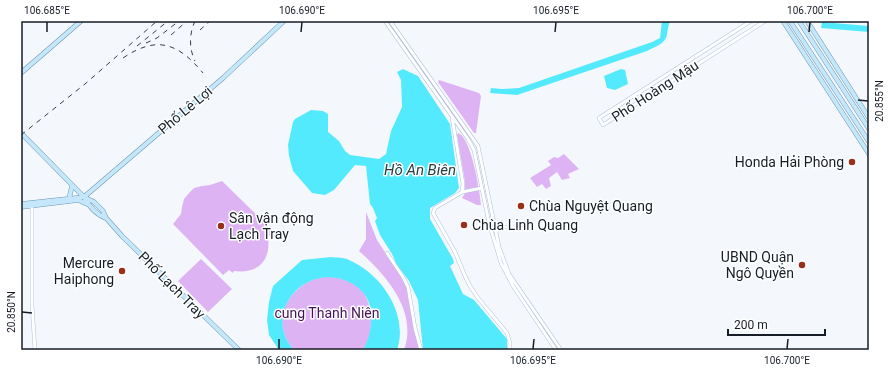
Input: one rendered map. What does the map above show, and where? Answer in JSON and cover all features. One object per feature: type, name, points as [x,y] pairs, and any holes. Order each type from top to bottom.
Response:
[{"type":"main road","points":[[21,73],[81,21]]},
{"type":"main road","name":"Phố Lê Lợi","points":[[84,197],[226,76],[284,21]]},
{"type":"main road","points":[[783,21],[869,154]]},
{"type":"main road","points":[[790,21],[869,142]]},
{"type":"main road","points":[[799,21],[869,129]]},
{"type":"main road","points":[[807,21],[869,118]]},
{"type":"main road","points":[[21,133],[84,197]]},
{"type":"main road","points":[[69,200],[72,186]]},
{"type":"main road","points":[[21,204],[69,200],[84,197]]},
{"type":"main road","name":"Phố Lạch Tray","points":[[84,197],[88,205],[99,216],[106,218]]},
{"type":"main road","name":"Phố Lạch Tray","points":[[84,197],[94,202],[103,211],[106,218],[239,350]]},
{"type":"main road","points":[[69,200],[78,200],[88,205]]},
{"type":"main road","points":[[21,207],[32,204]]},
{"type":"street","points":[[385,21],[465,134],[474,150],[488,217],[496,248],[505,273],[556,350]]},
{"type":"street","points":[[390,21],[478,146],[499,247],[509,274],[561,350]]},
{"type":"street","name":"Phố Hoàng Mậu","points":[[751,21],[599,118],[603,125],[765,21]]},
{"type":"street","points":[[729,34],[734,41]]},
{"type":"street","points":[[629,99],[633,106]]},
{"type":"street","points":[[451,108],[463,184],[462,192]]},
{"type":"street","points":[[474,150],[478,146]]},
{"type":"street","points":[[482,188],[462,192],[435,208],[433,213],[455,252],[470,286],[478,298],[508,333],[510,343],[509,350]]},
{"type":"street","points":[[32,204],[32,305],[35,350]]},
{"type":"street","points":[[488,217],[493,216]]},
{"type":"street","points":[[496,233],[500,227],[506,227]]},
{"type":"street","points":[[387,253],[408,287],[415,328],[421,350]]},
{"type":"green space","points":[[439,80],[479,93],[481,96],[476,133],[474,133],[438,82]]},
{"type":"green space","points":[[458,133],[463,136],[471,154],[477,177],[481,205],[477,205],[462,198],[465,193],[465,182],[457,135]]},
{"type":"green space","points":[[564,154],[579,169],[568,174],[570,178],[562,180],[557,172],[549,178],[551,186],[546,189],[542,184],[537,187],[530,178],[551,165],[548,161],[554,157],[558,158]]},
{"type":"green space","name":"Sân vận động Lạch Tray","points":[[222,181],[273,231],[268,237],[267,253],[261,264],[250,270],[234,271],[233,273],[229,270],[223,275],[173,224],[181,214],[184,199],[194,188]]},
{"type":"green space","points":[[366,212],[377,240],[408,287],[419,350],[404,350],[407,336],[407,321],[403,308],[389,283],[359,251],[366,239]]},
{"type":"green space","points":[[201,259],[232,289],[208,312],[178,281]]},
{"type":"green space","name":"cung Thanh Niên","points":[[326,276],[336,277],[352,283],[363,292],[367,299],[370,307],[371,326],[370,334],[363,350],[294,350],[286,338],[283,327],[283,315],[286,304],[293,294],[302,286],[313,280]]},
{"type":"water","points":[[662,21],[670,21],[666,37],[659,45],[647,51],[517,95],[490,93],[491,88],[519,88],[652,42],[660,38]]},
{"type":"water","points":[[822,22],[869,26],[869,32],[821,28]]},
{"type":"water","name":"Hồ An Biên","points":[[403,69],[418,76],[450,124],[459,188],[455,193],[430,208],[430,219],[453,259],[454,263],[450,266],[463,294],[474,300],[507,339],[507,350],[423,350],[418,300],[409,281],[397,265],[380,235],[375,221],[377,218],[370,204],[366,166],[355,165],[334,190],[325,195],[312,193],[293,171],[288,145],[293,122],[295,119],[311,110],[323,111],[328,114],[328,132],[339,141],[345,151],[350,155],[379,159],[386,154],[391,131],[402,107],[401,80],[397,72]]},
{"type":"water","points":[[621,69],[625,70],[628,84],[615,90],[607,88],[604,76]]},
{"type":"water","points":[[331,257],[347,259],[361,266],[382,285],[396,310],[399,323],[400,337],[397,350],[363,350],[369,336],[371,311],[369,303],[363,292],[353,284],[336,278],[320,278],[305,284],[294,293],[286,306],[282,320],[285,335],[294,350],[279,350],[269,335],[267,320],[273,286],[302,260]]},
{"type":"railway","points":[[21,135],[85,84],[157,21]]},
{"type":"railway","points":[[137,46],[168,21]]},
{"type":"railway","points":[[146,43],[157,38],[179,21]]},
{"type":"railway","points":[[171,35],[187,21]]},
{"type":"railway","points":[[195,21],[190,41],[195,61]]},
{"type":"railway","points":[[200,30],[210,21]]},
{"type":"railway","points":[[123,58],[146,46],[166,46],[176,49],[185,55],[203,73]]},
{"type":"place","name":"Honda Hải Phòng","points":[[852,162]]},
{"type":"place","name":"Chùa Nguyệt Quang","points":[[521,206]]},
{"type":"place","name":"Chùa Linh Quang","points":[[464,225]]},
{"type":"place","name":"Sân vận động Lạch Tray","points":[[221,226]]},
{"type":"place","name":"UBND Quận Ngô Quyền","points":[[802,265]]},
{"type":"place","name":"Mercure Haiphong","points":[[122,271]]}]
